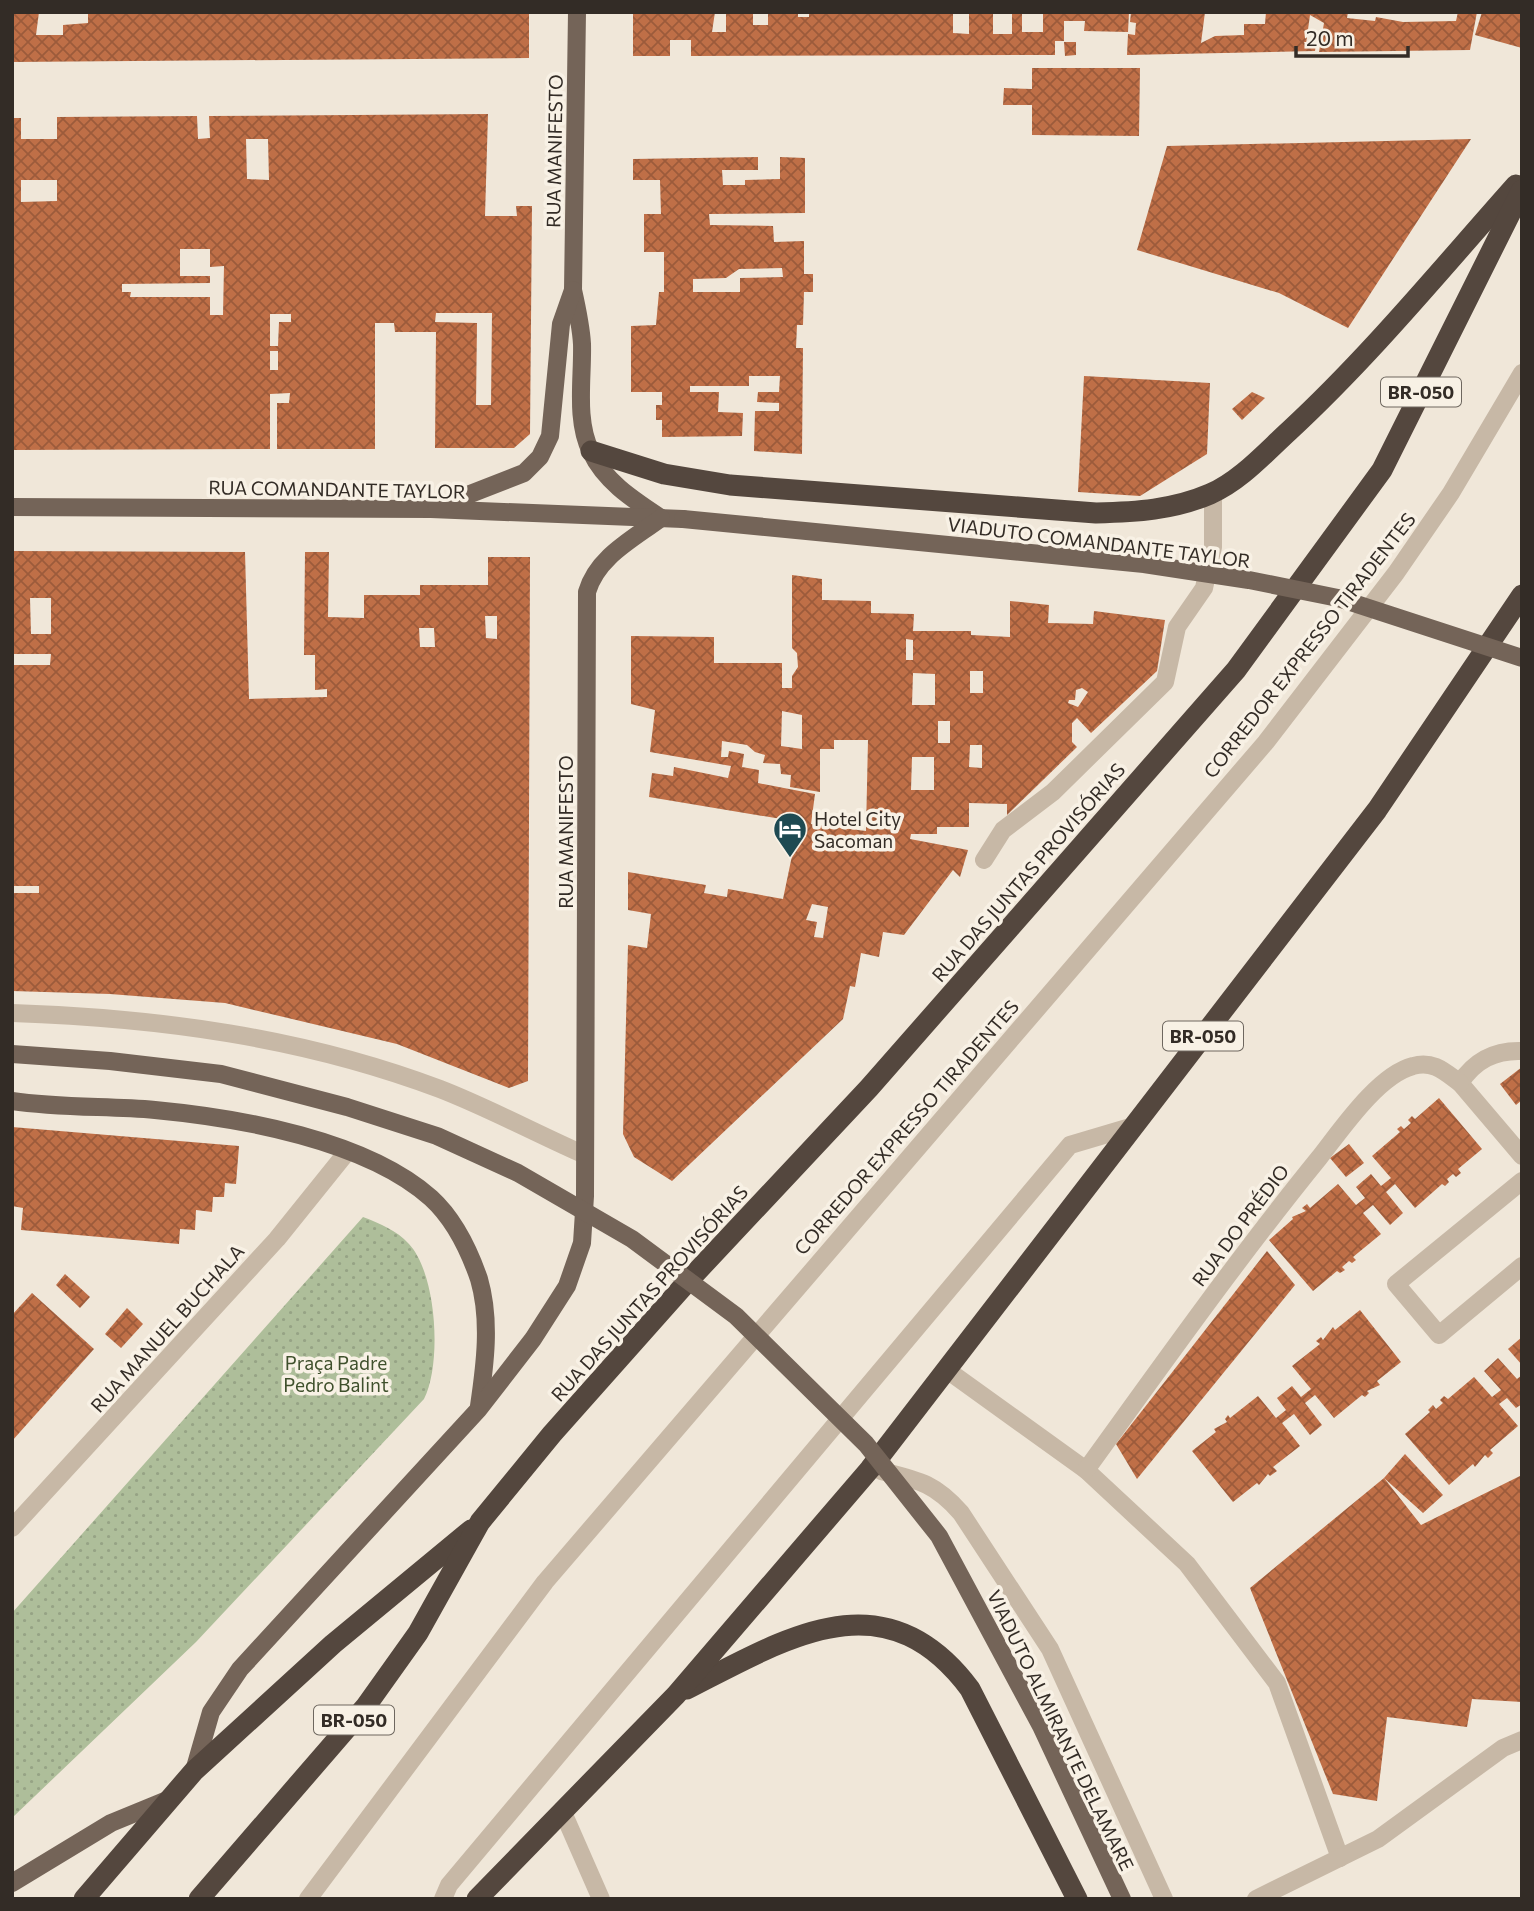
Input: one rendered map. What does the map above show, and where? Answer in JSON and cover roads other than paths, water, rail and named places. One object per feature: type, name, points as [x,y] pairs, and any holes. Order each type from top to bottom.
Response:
[{"type":"highway","points":[[591,451],[664,474],[730,485],[1096,513],[1150,511],[1213,493],[1251,466],[1344,380],[1522,178]]},
{"type":"highway","name":"RUA DAS JUNTAS PROVISÓRIAS","points":[[199,1899],[366,1706],[418,1633],[480,1522],[552,1434],[670,1301],[869,1088],[1236,670],[1382,470],[1522,190]]},
{"type":"highway","name":"BR-050","points":[[477,1899],[676,1695],[870,1469],[1377,810],[1522,595]]},
{"type":"highway","name":"RUA DAS JUNTAS PROVISÓRIAS","points":[[167,1800],[194,1771],[333,1644],[480,1522]]},
{"type":"highway","points":[[676,1695],[784,1640],[828,1627],[863,1624],[894,1630],[921,1642],[951,1663],[970,1689],[1077,1899]]},
{"type":"highway","points":[[84,1899],[167,1800]]},
{"type":"main road","name":"RUA MANIFESTO","points":[[478,1410],[552,1313],[567,1286],[582,1243],[585,1156],[587,592],[591,577],[601,563],[661,517],[627,495],[607,476],[591,451],[584,430],[582,345],[573,290],[577,12]]},
{"type":"main road","name":"RUA MANIFESTO","points":[[431,509],[524,473],[540,457],[550,436],[561,324],[573,290]]},
{"type":"main road","name":"RUA COMANDANTE TAYLOR","points":[[12,508],[431,509],[661,517]]},
{"type":"main road","name":"VIADUTO COMANDANTE TAYLOR","points":[[661,517],[1144,564],[1249,579],[1338,598],[1522,658]]},
{"type":"main road","name":"VIADUTO ALMIRANTE DELAMARE","points":[[12,1054],[110,1061],[221,1074],[347,1107],[437,1136],[518,1173],[632,1239],[736,1316],[866,1444],[939,1536],[1041,1726],[1122,1899]]},
{"type":"main road","points":[[12,1101],[158,1111],[243,1122],[307,1137],[347,1152],[391,1171],[431,1198],[460,1234],[479,1281],[486,1327],[478,1410],[240,1669],[211,1712],[194,1771]]},
{"type":"main road","name":"RUA DAS JUNTAS PROVISÓRIAS","points":[[12,1883],[111,1824],[167,1800]]},
{"type":"street","name":"CORREDOR EXPRESSO TIRADENTES","points":[[308,1899],[545,1582],[1266,742],[1396,573],[1451,493],[1522,373]]},
{"type":"street","points":[[984,860],[1003,830],[1053,792],[1166,682],[1177,627],[1204,588],[1213,547],[1213,493]]},
{"type":"street","points":[[12,1013],[168,1023],[263,1037],[441,1090],[585,1156]]},
{"type":"street","points":[[1460,1083],[1476,1063],[1495,1054],[1522,1051]]},
{"type":"street","name":"RUA DO PRÉDIO","points":[[1086,1470],[1263,1226],[1374,1093],[1397,1073],[1425,1064],[1439,1068],[1460,1083],[1522,1156]]},
{"type":"street","points":[[443,1899],[449,1885],[1070,1145],[1134,1125]]},
{"type":"street","name":"RUA MANUEL BUCHALA","points":[[12,1528],[277,1238],[347,1152]]},
{"type":"street","points":[[1522,1181],[1396,1284],[1439,1335],[1522,1266]]},
{"type":"street","points":[[947,1370],[1086,1470],[1187,1564],[1277,1683],[1340,1858]]},
{"type":"street","points":[[870,1469],[927,1483],[945,1494],[961,1513],[1049,1649],[1164,1899]]},
{"type":"street","points":[[1255,1899],[1378,1839],[1503,1748],[1522,1740]]},
{"type":"street","points":[[562,1810],[601,1899]]},
{"type":"place","name":"Hotel City Sacoman","points":[[790,859]]},
{"type":"park label","name":"Praça Padre Pedro Balint","points":[[336,1373]]}]
